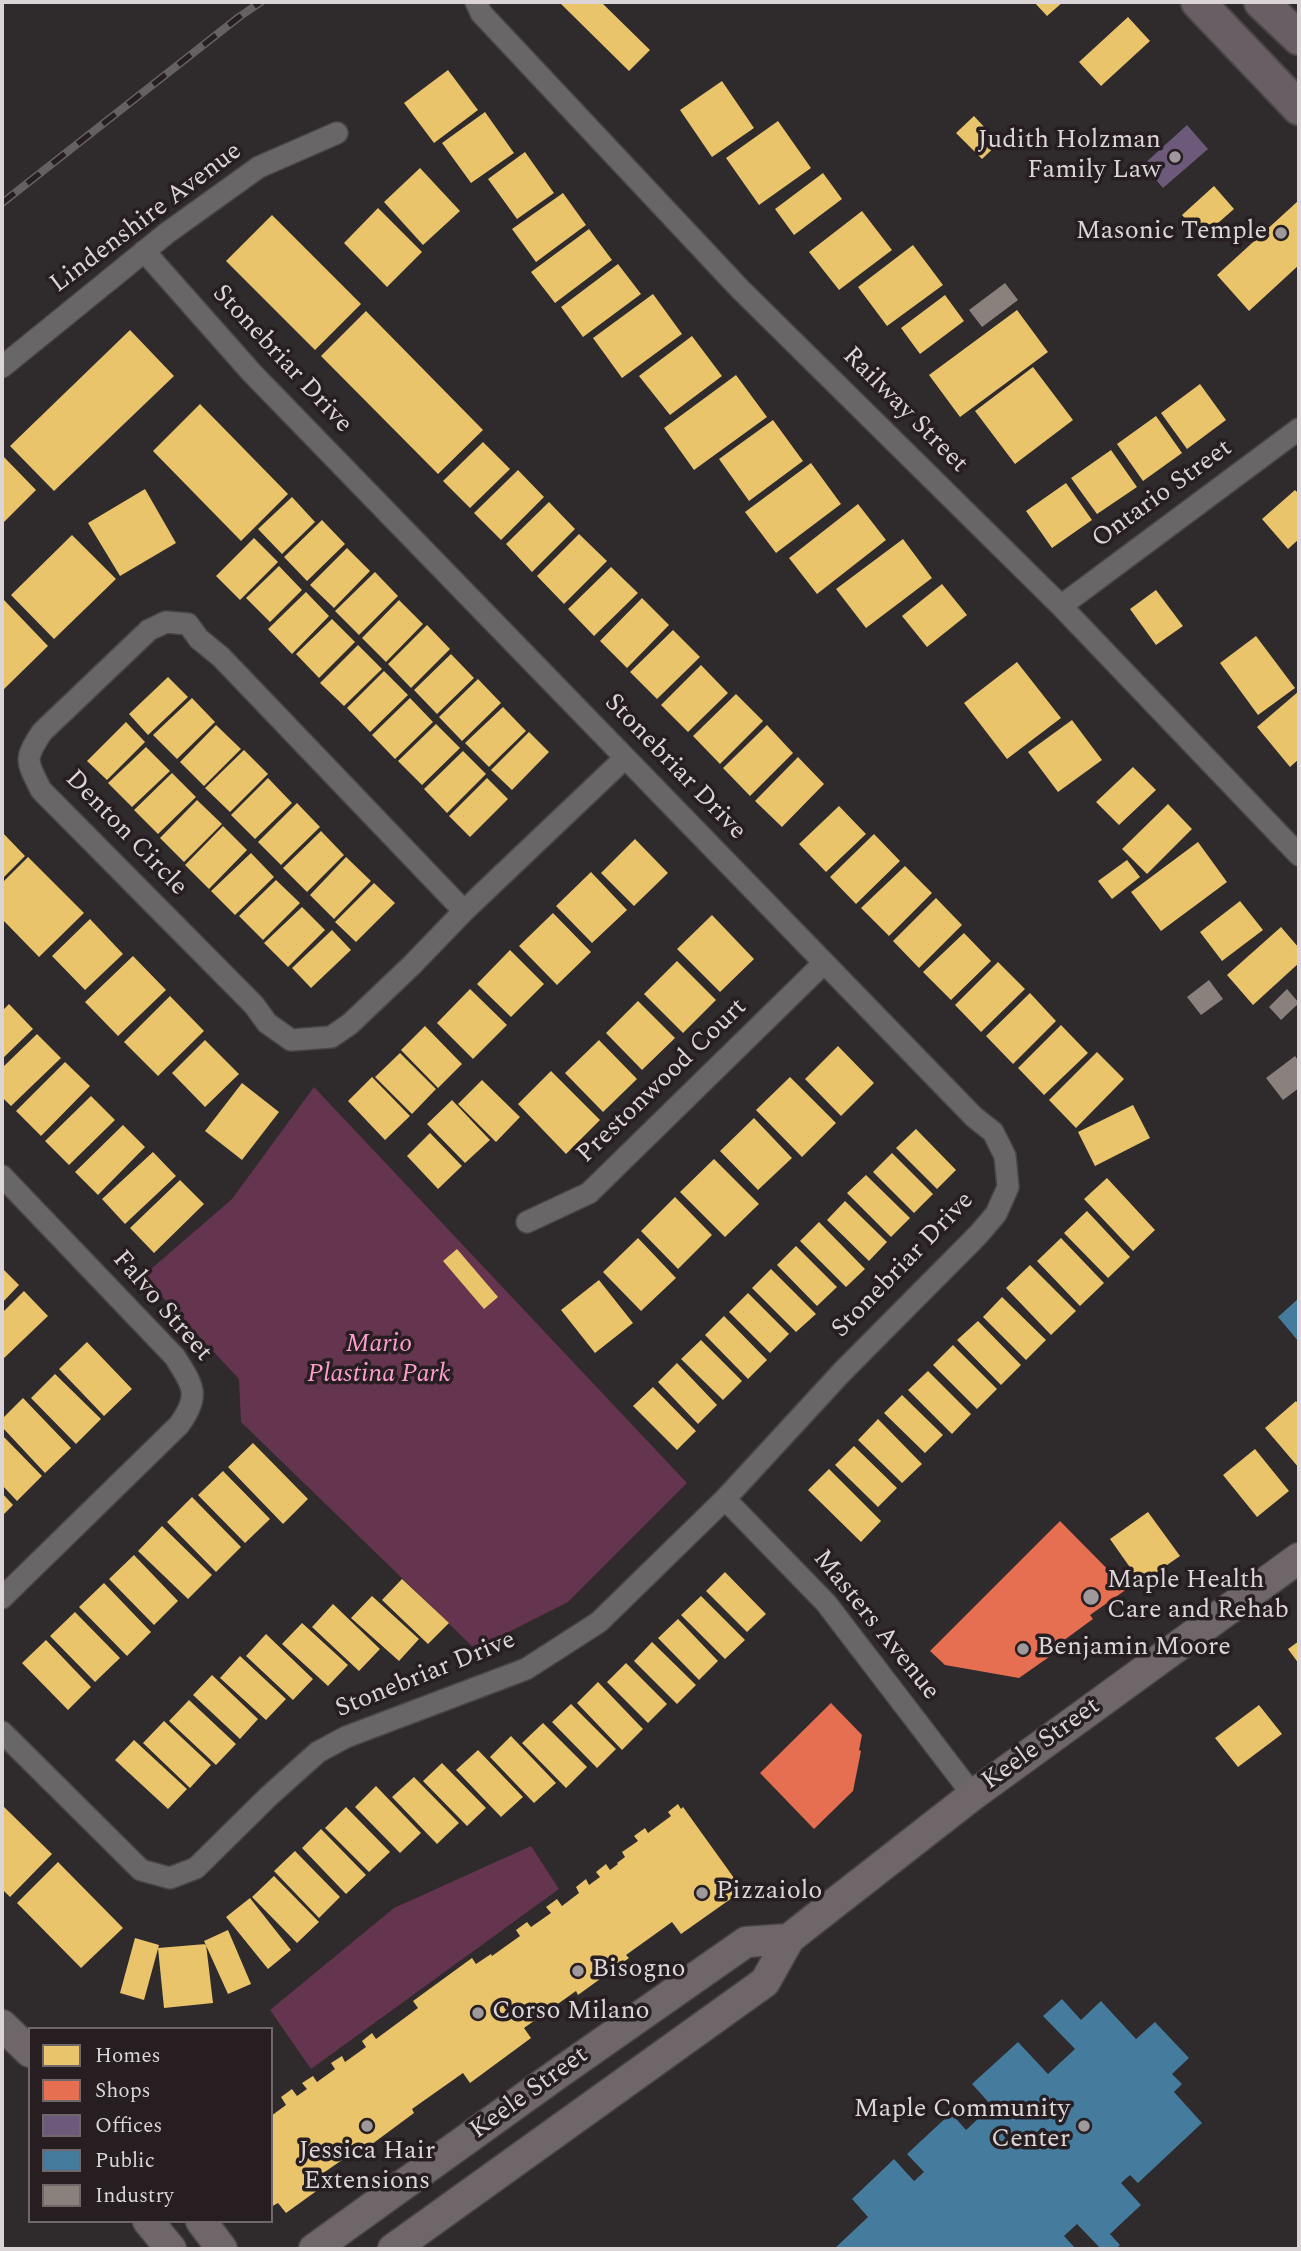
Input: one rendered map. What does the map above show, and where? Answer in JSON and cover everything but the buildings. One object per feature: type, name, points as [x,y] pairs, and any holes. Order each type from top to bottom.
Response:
[{"type":"main road","points":[[1198,2],[1299,107]]},
{"type":"main road","points":[[1261,2],[1299,38]]},
{"type":"main road","name":"Keele Street","points":[[393,2249],[765,1982],[789,1939],[973,1795],[1299,1558]]},
{"type":"main road","name":"Keele Street","points":[[314,2249],[746,1942],[789,1939]]},
{"type":"main road","points":[[2,2025],[28,2050]]},
{"type":"main road","points":[[150,2223],[171,2249]]},
{"type":"main road","points":[[202,2223],[222,2249]]},
{"type":"street","name":"Railway Street","points":[[476,2],[481,13],[740,289],[1061,606],[1299,855]]},
{"type":"street","name":"Lindenshire Avenue","points":[[2,367],[144,251],[259,167],[337,133]]},
{"type":"street","name":"Stonebriar Drive","points":[[2,1732],[141,1870],[170,1878],[196,1868],[318,1752],[346,1737],[526,1669],[599,1622],[725,1499],[842,1372],[978,1235],[996,1214],[1008,1187],[1005,1156],[993,1132],[974,1117],[252,373],[144,251]]},
{"type":"street","name":"Ontario Street","points":[[1061,606],[1299,429]]},
{"type":"street","name":"Denton Circle","points":[[464,911],[221,657],[199,639],[188,624],[166,622],[149,630],[42,732],[30,750],[28,763],[41,790],[254,1005],[267,1023],[291,1040],[331,1037],[350,1024],[625,758]]},
{"type":"street","name":"Prestonwood Court","points":[[527,1222],[589,1193],[824,963]]},
{"type":"street","name":"Falvo Street","points":[[2,1176],[175,1357],[193,1386],[191,1408],[179,1425],[2,1598]]},
{"type":"street","name":"Masters Avenue","points":[[725,1499],[826,1603],[973,1795]]},
{"type":"green space","name":"Mario Plastina Park","points":[[314,1087],[687,1483],[568,1602],[475,1649],[241,1422],[239,1379],[143,1276],[232,1199]]},
{"type":"green space","points":[[531,1846],[559,1889],[311,2069],[270,2010],[394,1908]]},
{"type":"railway","points":[[2,203],[261,2]]},
{"type":"place","name":"Judith Holzman Family Law","points":[[1175,157]]},
{"type":"place","name":"Masonic Temple","points":[[1281,233]]},
{"type":"place","name":"Maple Health Care and Rehab","points":[[1091,1597]]},
{"type":"place","name":"Benjamin Moore","points":[[1023,1649]]},
{"type":"place","name":"Pizzaiolo","points":[[702,1893]]},
{"type":"place","name":"Bisogno","points":[[578,1971]]},
{"type":"place","name":"Corso Milano","points":[[478,2013]]},
{"type":"place","name":"Jessica Hair Extensions","points":[[367,2126]]},
{"type":"place","name":"Maple Community Center","points":[[1084,2126]]}]
